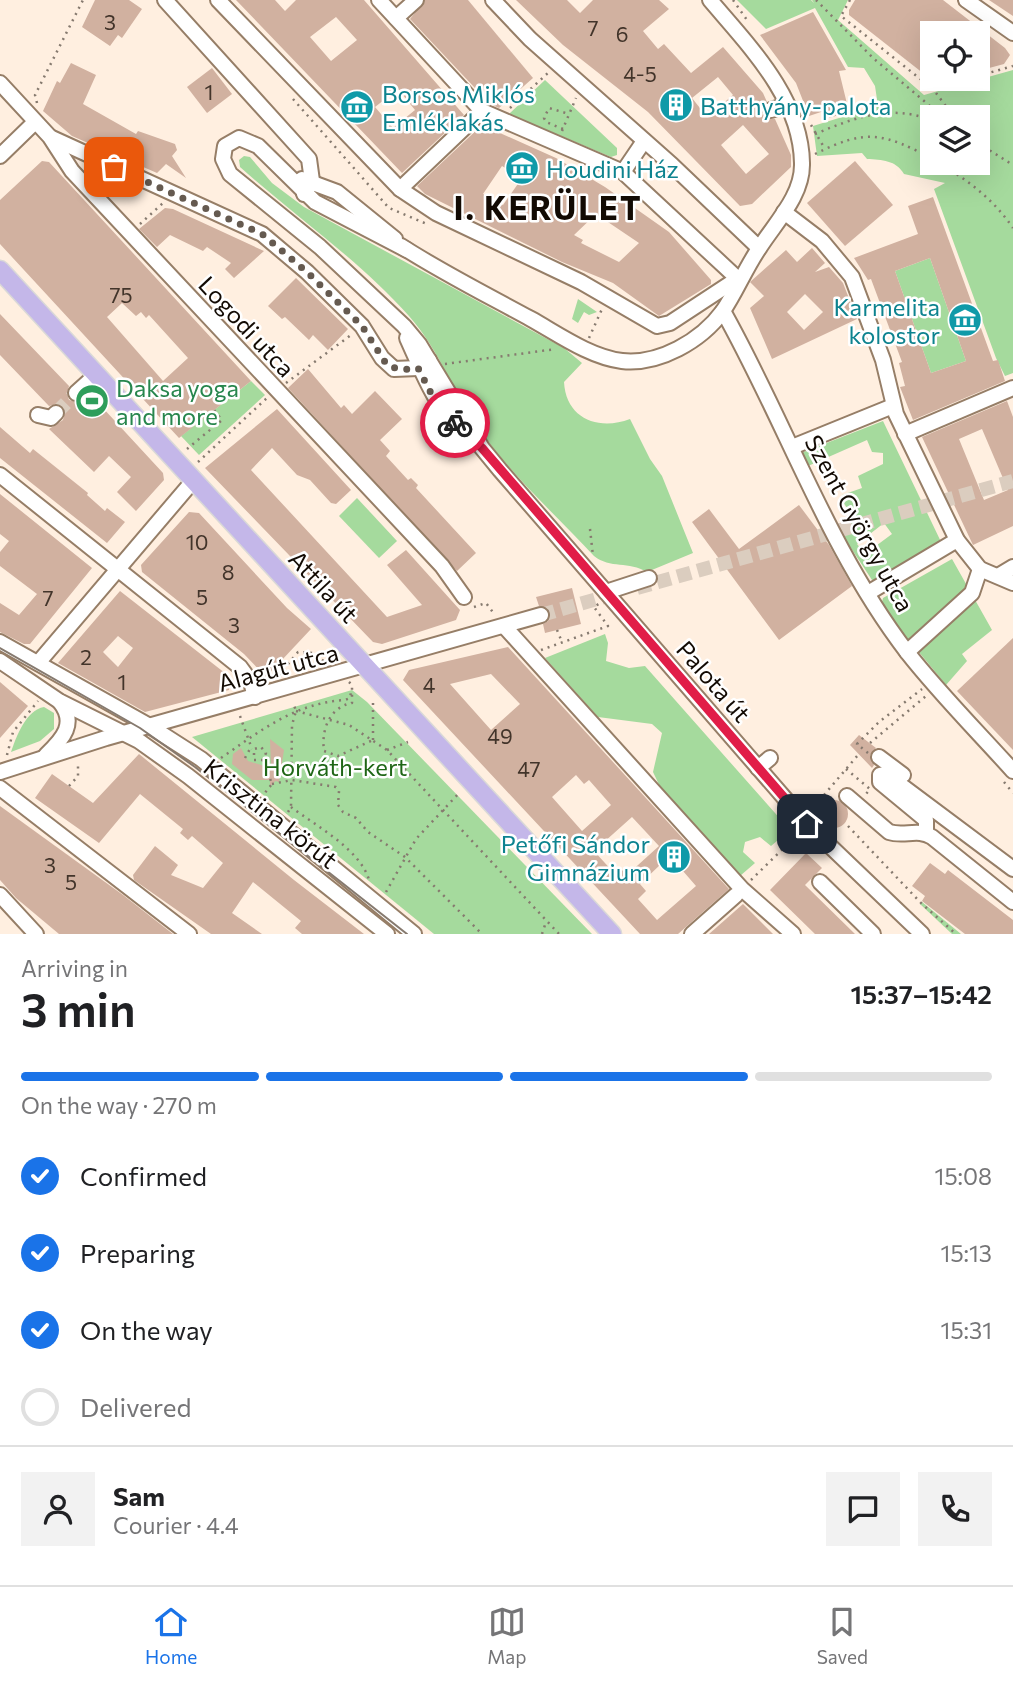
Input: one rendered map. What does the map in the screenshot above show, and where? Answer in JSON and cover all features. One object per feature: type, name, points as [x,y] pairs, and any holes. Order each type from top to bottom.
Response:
[{"type":"main road","name":"Attila út","points":[[0,270],[96,374],[195,472],[365,667],[612,934]]},
{"type":"street","points":[[165,0],[309,159],[308,188]]},
{"type":"street","points":[[218,0],[400,190],[436,212],[581,282],[657,326],[670,323],[738,279],[784,212],[798,186],[802,164],[800,147],[786,105],[767,68],[710,0]]},
{"type":"street","points":[[379,0],[482,111],[497,119],[560,136],[623,172],[738,279]]},
{"type":"street","points":[[396,18],[416,0]]},
{"type":"street","points":[[493,0],[557,65],[759,248]]},
{"type":"street","points":[[967,0],[1013,33]]},
{"type":"street","name":"Logodi utca","points":[[0,83],[50,137],[72,171],[442,566],[464,597]]},
{"type":"street","points":[[771,110],[786,105]]},
{"type":"street","points":[[400,190],[482,111]]},
{"type":"street","points":[[0,156],[35,122]]},
{"type":"street","points":[[50,137],[262,234],[307,272],[362,326],[387,365],[401,370],[428,365]]},
{"type":"street","name":"Palota út","points":[[738,279],[723,311],[681,348],[651,358],[623,361],[607,358],[569,340],[407,250],[284,174],[250,141],[233,139],[223,150],[223,159],[230,174],[320,247],[395,317],[411,348],[428,365],[440,405],[482,448],[807,824],[922,934]]},
{"type":"street","points":[[623,172],[644,141]]},
{"type":"street","points":[[784,212],[822,241],[852,277],[883,360],[893,405],[957,540],[980,569],[1013,583]]},
{"type":"street","name":"Szent György utca","points":[[723,311],[825,518],[868,593],[907,652],[1009,776]]},
{"type":"street","points":[[76,393],[96,374]]},
{"type":"street","points":[[905,434],[1013,388]]},
{"type":"street","points":[[792,447],[893,405]]},
{"type":"street","points":[[38,415],[51,418],[56,413]]},
{"type":"street","points":[[38,663],[115,573],[195,472]]},
{"type":"street","points":[[0,475],[115,573],[240,667],[253,689]]},
{"type":"street","points":[[868,593],[957,540]]},
{"type":"street","points":[[998,576],[1013,567]]},
{"type":"street","points":[[907,652],[972,593],[980,569]]},
{"type":"street","points":[[998,576],[1013,577]]},
{"type":"street","points":[[606,592],[649,578]]},
{"type":"street","name":"Alagút utca","points":[[3,767],[43,758],[148,726],[253,689],[365,667],[541,615]]},
{"type":"street","points":[[504,626],[739,892],[793,934]]},
{"type":"street","name":"Krisztina körút","points":[[0,642],[201,759],[414,934]]},
{"type":"street","name":"Krisztina körút","points":[[0,661],[59,701],[123,733],[188,776],[387,934]]},
{"type":"street","points":[[43,758],[60,743],[69,724],[67,711],[59,701]]},
{"type":"street","points":[[758,768],[770,758]]},
{"type":"street","points":[[878,759],[1013,859]]},
{"type":"street","points":[[926,833],[926,820],[880,782],[880,775],[886,774],[1013,869]]},
{"type":"street","points":[[0,788],[189,934]]},
{"type":"street","points":[[847,796],[889,832],[926,833],[1013,902]]},
{"type":"street","points":[[820,882],[873,934]]},
{"type":"street","points":[[692,934],[739,892]]},
{"type":"street","points":[[0,895],[36,934]]},
{"type":"path","points":[[35,95],[83,0]]},
{"type":"path","points":[[733,0],[748,23]]},
{"type":"path","points":[[816,0],[873,58],[929,105]]},
{"type":"path","points":[[850,0],[841,16],[920,79]]},
{"type":"path","points":[[497,119],[557,65]]},
{"type":"path","points":[[990,73],[1013,66]]},
{"type":"path","points":[[569,114],[549,108],[544,118],[560,136],[581,86]]},
{"type":"path","points":[[825,149],[815,134],[877,112],[895,111],[920,118]]},
{"type":"path","points":[[809,158],[825,149],[862,137],[881,136],[920,153]]},
{"type":"path","points":[[990,151],[1013,165]]},
{"type":"path","points":[[958,175],[976,186],[999,208],[1013,228]]},
{"type":"path","points":[[130,233],[173,194]]},
{"type":"path","points":[[592,331],[602,309]]},
{"type":"path","points":[[195,472],[275,390],[362,326]]},
{"type":"path","points":[[428,365],[564,348]]},
{"type":"path","points":[[187,449],[222,420],[214,410]]},
{"type":"path","points":[[528,654],[608,626],[594,607],[598,605]]},
{"type":"path","points":[[557,630],[562,642]]},
{"type":"path","points":[[282,671],[298,652],[305,651],[327,663]]},
{"type":"path","points":[[870,743],[911,711],[935,683]]},
{"type":"path","points":[[878,759],[857,744],[879,722],[935,683]]},
{"type":"path","points":[[226,754],[246,739],[296,711],[350,698],[352,685],[352,703],[341,705],[329,719],[323,744],[327,754],[338,757],[373,740]]},
{"type":"path","points":[[3,767],[13,732],[39,700]]},
{"type":"path","points":[[293,702],[296,711],[291,807],[355,857],[365,869],[369,882]]},
{"type":"path","points":[[373,703],[373,740]]},
{"type":"path","points":[[296,711],[349,725],[387,750],[559,934]]},
{"type":"path","points":[[240,716],[254,760],[263,760]]},
{"type":"path","points":[[387,750],[408,742]]},
{"type":"path","points":[[245,758],[252,749],[259,747],[265,749],[263,760]]},
{"type":"path","points":[[824,795],[858,755]]},
{"type":"path","points":[[69,786],[78,776],[80,768],[77,759]]},
{"type":"path","points":[[263,760],[272,784]]},
{"type":"path","points":[[846,769],[870,789]]},
{"type":"path","points":[[1009,776],[1013,793]]},
{"type":"path","points":[[260,798],[272,784],[292,780],[336,787],[339,791],[338,804],[343,812],[356,818],[368,832],[405,858],[482,934]]},
{"type":"path","points":[[384,895],[416,839],[460,792]]},
{"type":"path","points":[[848,826],[921,903],[956,934]]},
{"type":"path","points":[[739,892],[798,834]]},
{"type":"path","points":[[542,934],[547,922]]},
{"type":"green space","points":[[737,0],[811,0],[814,3],[812,0],[848,0],[838,20],[924,95],[938,91],[990,91],[990,76],[1013,70],[1013,373],[1005,376],[996,358],[934,189],[945,183],[904,174],[893,163],[867,159],[862,153],[817,156],[813,126],[878,106],[875,86],[864,68],[848,67],[815,8],[766,29]]},
{"type":"green space","points":[[545,80],[617,148],[617,155],[611,157],[509,114]]},
{"type":"green space","points":[[244,156],[250,157],[272,183],[304,207],[564,348],[582,363],[564,382],[571,405],[586,419],[596,422],[630,419],[650,459],[662,476],[693,553],[647,572],[606,562],[594,556],[494,450],[472,419],[430,344],[409,316],[348,257],[240,167],[239,160]]},
{"type":"green space","points":[[930,258],[966,361],[931,373],[895,271]]},
{"type":"green space","points":[[578,299],[597,312],[589,315],[584,312],[578,323],[572,319]]},
{"type":"green space","points":[[251,381],[265,395],[199,455],[181,436]]},
{"type":"green space","points":[[883,421],[943,546],[876,586],[837,527],[853,517],[843,502],[842,495],[862,488],[858,476],[883,464],[883,453],[872,452],[867,440],[808,466],[801,453]],"holes":[[[884,523],[892,534],[865,554],[857,544]]]},
{"type":"green space","points":[[357,498],[397,541],[379,558],[339,516]]},
{"type":"green space","points":[[952,559],[992,630],[962,654],[967,661],[946,685],[881,606],[883,598]]},
{"type":"green space","points":[[605,634],[608,643],[606,661],[629,668],[645,666],[790,830],[771,846],[760,837],[745,842],[743,852],[755,863],[740,876],[663,793],[653,772],[662,733],[652,724],[598,717],[545,658]]},
{"type":"green space","name":"Horváth-kert","points":[[352,690],[367,702],[592,934],[434,934],[192,737]]},
{"type":"green space","points":[[44,707],[54,713],[54,729],[40,741],[11,752],[27,719]]},
{"type":"green space","points":[[922,902],[961,934],[952,934],[920,904]]},
{"type":"building","points":[[95,0],[129,0],[142,9],[122,38],[118,35],[110,46],[82,27]]},
{"type":"building","points":[[236,0],[275,0],[285,11],[296,0],[364,0],[464,115],[402,173]],"holes":[[[336,17],[357,40],[331,61],[310,37]],[[398,89],[415,110],[393,128],[375,107]]]},
{"type":"building","points":[[425,0],[468,0],[533,78],[499,108],[490,104],[410,19]]},
{"type":"building","points":[[516,0],[567,0],[580,13],[593,0],[659,0],[669,9],[643,31],[658,49],[664,44],[691,73],[723,47],[763,93],[767,102],[762,107],[762,114],[768,119],[775,119],[791,155],[791,167],[752,204],[740,206],[648,112],[563,45]],"holes":[[[718,77],[733,95],[707,117],[692,98]],[[743,125],[769,154],[746,174],[721,145]]]},
{"type":"building","points":[[855,0],[943,0],[970,21],[920,21],[920,71],[849,15]]},
{"type":"building","points":[[989,0],[1013,0],[1013,16]]},
{"type":"building","points":[[813,12],[846,70],[839,71],[849,112],[829,118],[827,110],[809,116],[796,83],[760,35]]},
{"type":"building","points":[[990,36],[1010,55],[1004,64],[990,68]]},
{"type":"building","points":[[71,63],[96,75],[83,104],[136,134],[138,131],[175,144],[177,150],[172,156],[186,178],[166,164],[157,173],[72,136],[43,111],[57,81],[60,83]]},
{"type":"building","points":[[212,68],[232,94],[207,113],[187,87]]},
{"type":"building","points":[[482,125],[556,158],[605,187],[669,232],[711,280],[711,284],[659,316],[613,283],[562,262],[425,194],[417,186]],"holes":[[[502,166],[522,178],[503,205],[483,194]],[[596,214],[639,243],[619,262],[581,243],[583,240],[574,235]]]},
{"type":"building","points":[[42,161],[49,162],[251,381],[179,438],[0,244],[0,200]],"holes":[[[122,303],[136,316],[141,312],[146,318],[149,315],[188,358],[163,381],[107,317]]]},
{"type":"building","points":[[855,161],[893,205],[845,246],[807,203]]},
{"type":"building","name":"Karmelita kolostor","points":[[933,197],[993,361],[998,360],[1005,381],[913,420],[900,387],[905,386],[899,363],[902,362],[871,279],[868,280],[854,258],[918,234],[908,206]],"holes":[[[930,258],[966,361],[931,373],[895,271]]]},
{"type":"building","points":[[165,208],[173,209],[264,251],[234,278],[225,269],[231,263],[207,247],[203,251],[170,235],[157,247],[139,229]]},
{"type":"building","points":[[812,248],[825,263],[815,272],[829,267],[843,283],[857,319],[772,359],[750,308],[764,296],[750,282],[786,250],[797,262]],"holes":[[[805,294],[823,312],[804,330],[787,312]]]},
{"type":"building","points":[[296,278],[348,329],[328,350],[313,335],[309,340],[285,317],[282,319],[268,306]]},
{"type":"building","points":[[0,314],[69,386],[69,400],[79,402],[90,394],[163,473],[164,480],[136,511],[117,492],[131,477],[109,456],[94,472],[49,429],[63,420],[65,410],[58,404],[49,406],[0,355]]},
{"type":"building","points":[[308,369],[341,408],[344,405],[352,414],[375,391],[402,419],[380,440],[390,451],[386,456],[408,480],[411,478],[418,485],[416,488],[476,553],[457,571],[288,388]]},
{"type":"building","points":[[1007,401],[1013,417],[1013,526],[973,545],[922,437]],"holes":[[[982,429],[1008,490],[984,500],[959,439]]]},
{"type":"building","points":[[277,409],[351,490],[336,504],[331,503],[310,480],[297,475],[272,448],[251,470],[387,617],[422,605],[387,565],[406,550],[460,610],[456,620],[382,644],[373,642],[205,468]]},
{"type":"building","points":[[0,427],[30,453],[33,449],[88,493],[87,495],[105,511],[107,508],[125,522],[107,543],[0,458]]},
{"type":"building","points":[[0,494],[92,568],[30,644],[24,644],[0,632],[0,603],[19,615],[37,594],[0,566],[0,552],[9,541],[0,534]]},
{"type":"building","points":[[799,505],[829,545],[852,586],[779,640],[692,522],[709,509],[739,549]]},
{"type":"building","points":[[189,512],[199,513],[287,608],[311,629],[266,677],[244,654],[142,572],[141,565]]},
{"type":"building","points":[[572,588],[581,624],[545,633],[543,624],[548,621],[550,613],[547,608],[539,606],[536,597]]},
{"type":"building","points":[[120,591],[230,677],[229,690],[145,712],[58,663]],"holes":[[[118,636],[133,648],[118,667],[103,652]]]},
{"type":"building","points":[[1013,638],[1013,750],[957,691]]},
{"type":"building","points":[[508,647],[729,889],[678,934],[640,934],[403,680],[409,670]],"holes":[[[491,674],[520,704],[491,730],[450,684]],[[576,775],[584,784],[589,780],[611,805],[582,831],[552,797]],[[632,817],[659,846],[627,875],[621,869],[615,874],[594,851]],[[676,863],[696,886],[657,920],[638,899],[646,891],[640,884],[661,864],[667,871]]]},
{"type":"building","points":[[0,682],[28,706],[0,738]]},
{"type":"building","points":[[859,735],[876,748],[870,755],[874,765],[872,768],[850,745]]},
{"type":"building","points":[[270,739],[284,750],[279,782],[275,781],[273,785],[270,785],[270,780],[252,780],[232,764],[233,754],[241,748],[248,761],[271,768]]},
{"type":"building","points":[[139,754],[364,934],[302,934],[295,928],[301,921],[253,882],[232,913],[262,934],[211,934],[134,880],[133,875],[155,846],[178,865],[171,875],[203,888],[223,863],[192,836],[188,840],[180,833],[183,829],[140,794],[99,843],[35,798],[52,774],[93,803]]},
{"type":"building","points":[[834,800],[844,804],[848,814],[844,824],[834,828],[824,824],[820,814],[824,804]]},
{"type":"building","points":[[0,806],[173,934],[59,934],[16,898],[0,880]]},
{"type":"building","points":[[806,853],[822,868],[805,885],[855,934],[815,934],[770,890]]},
{"type":"building","points":[[930,863],[945,874],[948,870],[1013,920],[1013,934],[965,934],[922,901],[925,896],[912,886]]},
{"type":"building","points":[[743,904],[773,934],[709,934]]},
{"type":"tunnel","points":[[56,413],[76,393]]},
{"type":"tunnel","points":[[637,588],[1013,481]]},
{"type":"tunnel","points":[[541,615],[618,593]]},
{"type":"tram line","points":[[0,648],[140,728],[195,767],[407,934]]},
{"type":"way so far","points":[[114,167],[262,234],[278,246],[362,326],[387,365],[401,370],[418,368],[433,397],[455,423]]},
{"type":"place","name":"Batthyány-palota","points":[[676,105]]},
{"type":"place","name":"Borsos Miklós Emléklakás","points":[[357,107]]},
{"type":"place","name":"Houdini Ház","points":[[522,168]]},
{"type":"place","name":"Karmelita kolostor","points":[[965,320]]},
{"type":"place","name":"Daksa yoga and more","points":[[92,401]]},
{"type":"place","name":"Petőfi Sándor Gimnázium","points":[[674,857]]},
{"type":"district","name":"I. KERÜLET","points":[[548,207]]},
{"type":"route","points":[[455,423],[482,448],[807,824]]}]
